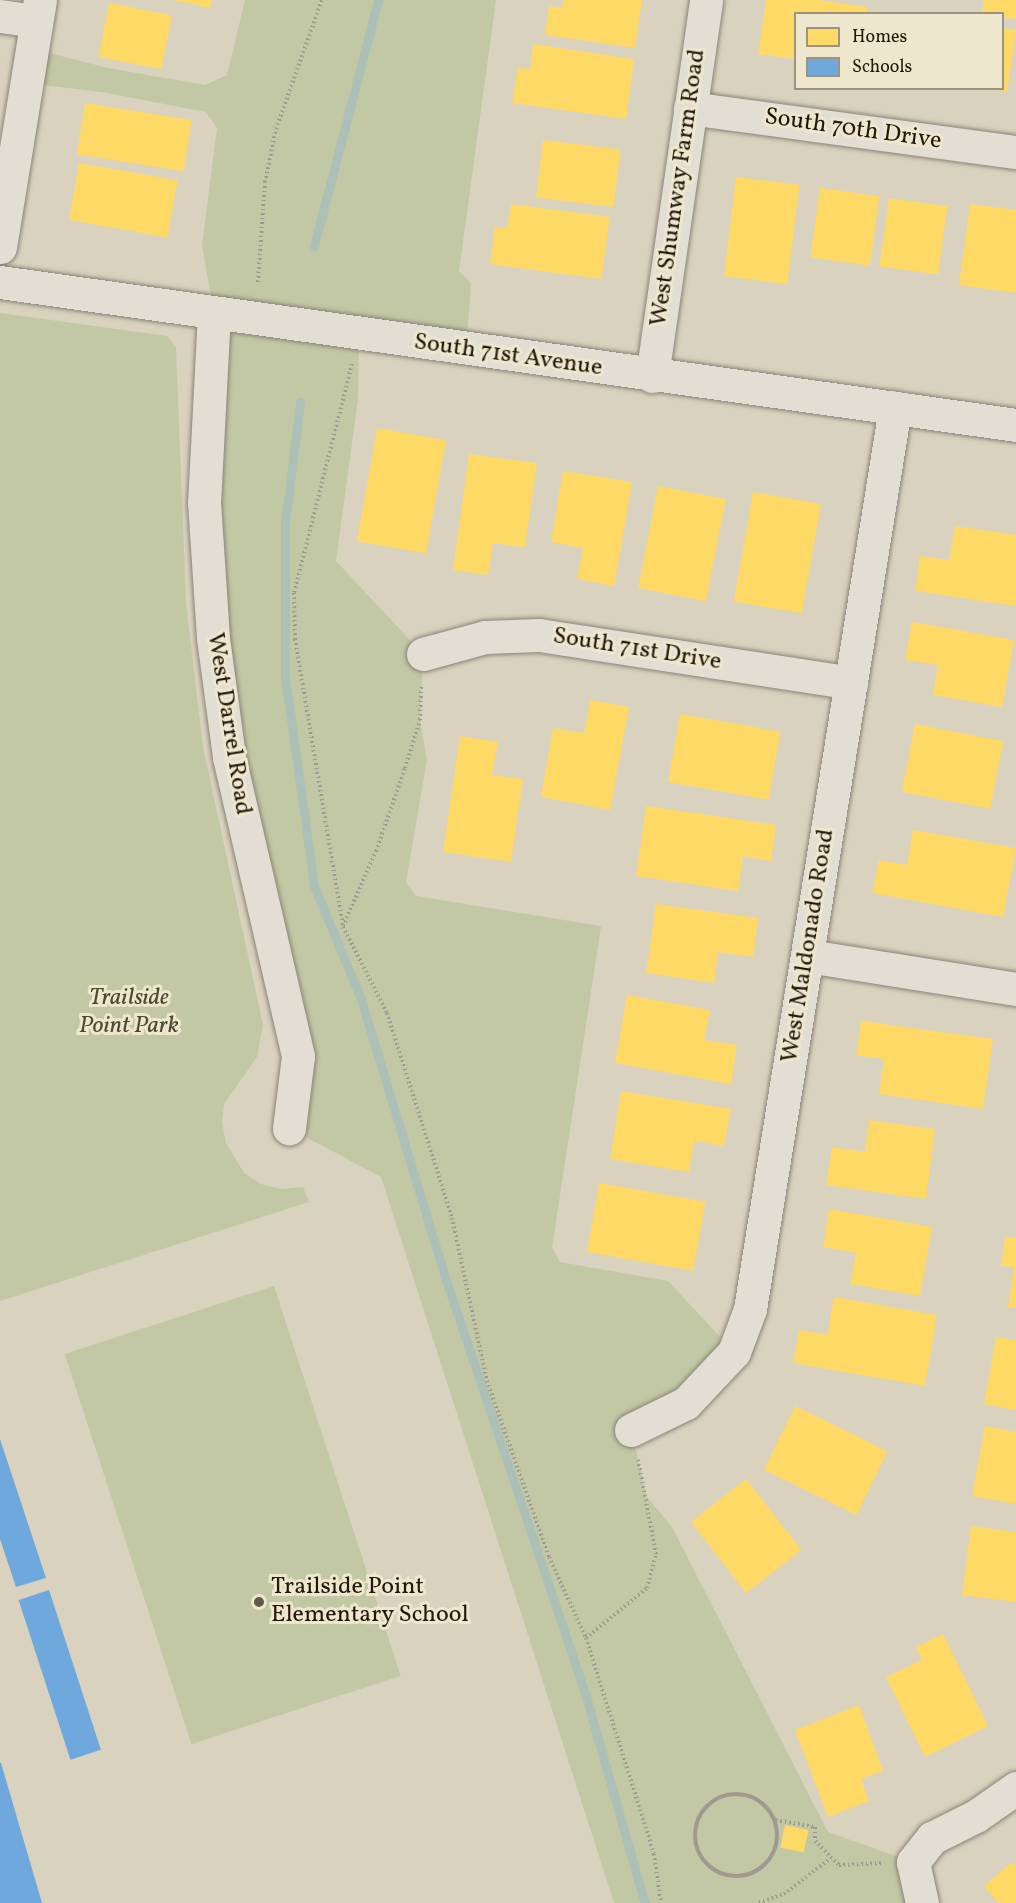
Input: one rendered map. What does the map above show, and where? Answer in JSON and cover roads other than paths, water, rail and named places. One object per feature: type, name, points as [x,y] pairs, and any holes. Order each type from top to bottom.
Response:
[{"type":"street","name":"West Shumway Farm Road","points":[[652,376],[706,0]]},
{"type":"street","points":[[0,16],[37,10],[0,247]]},
{"type":"street","name":"South 70th Drive","points":[[690,108],[1016,152]]},
{"type":"street","name":"South 71st Avenue","points":[[0,282],[652,376],[1016,424]]},
{"type":"street","name":"West Darrel Road","points":[[214,313],[204,502],[213,638],[229,757],[298,1056],[289,1128]]},
{"type":"street","name":"West Maldonado Road","points":[[631,1430],[686,1403],[734,1352],[750,1309],[895,408]]},
{"type":"street","name":"South 71st Drive","points":[[423,654],[485,637],[539,635],[851,683]]},
{"type":"street","points":[[808,956],[1016,989]]},
{"type":"street","points":[[922,1903],[913,1862],[932,1838],[976,1816],[1016,1788]]},
{"type":"waterway","points":[[314,246],[378,0]]},
{"type":"waterway","points":[[300,402],[285,524],[285,676],[314,886],[361,999],[447,1283],[585,1693],[645,1903]]},
{"type":"place","name":"Trailside Point Elementary School","points":[[259,1602]]},
{"type":"park label","name":"Trailside Point Park","points":[[129,1013]]}]
